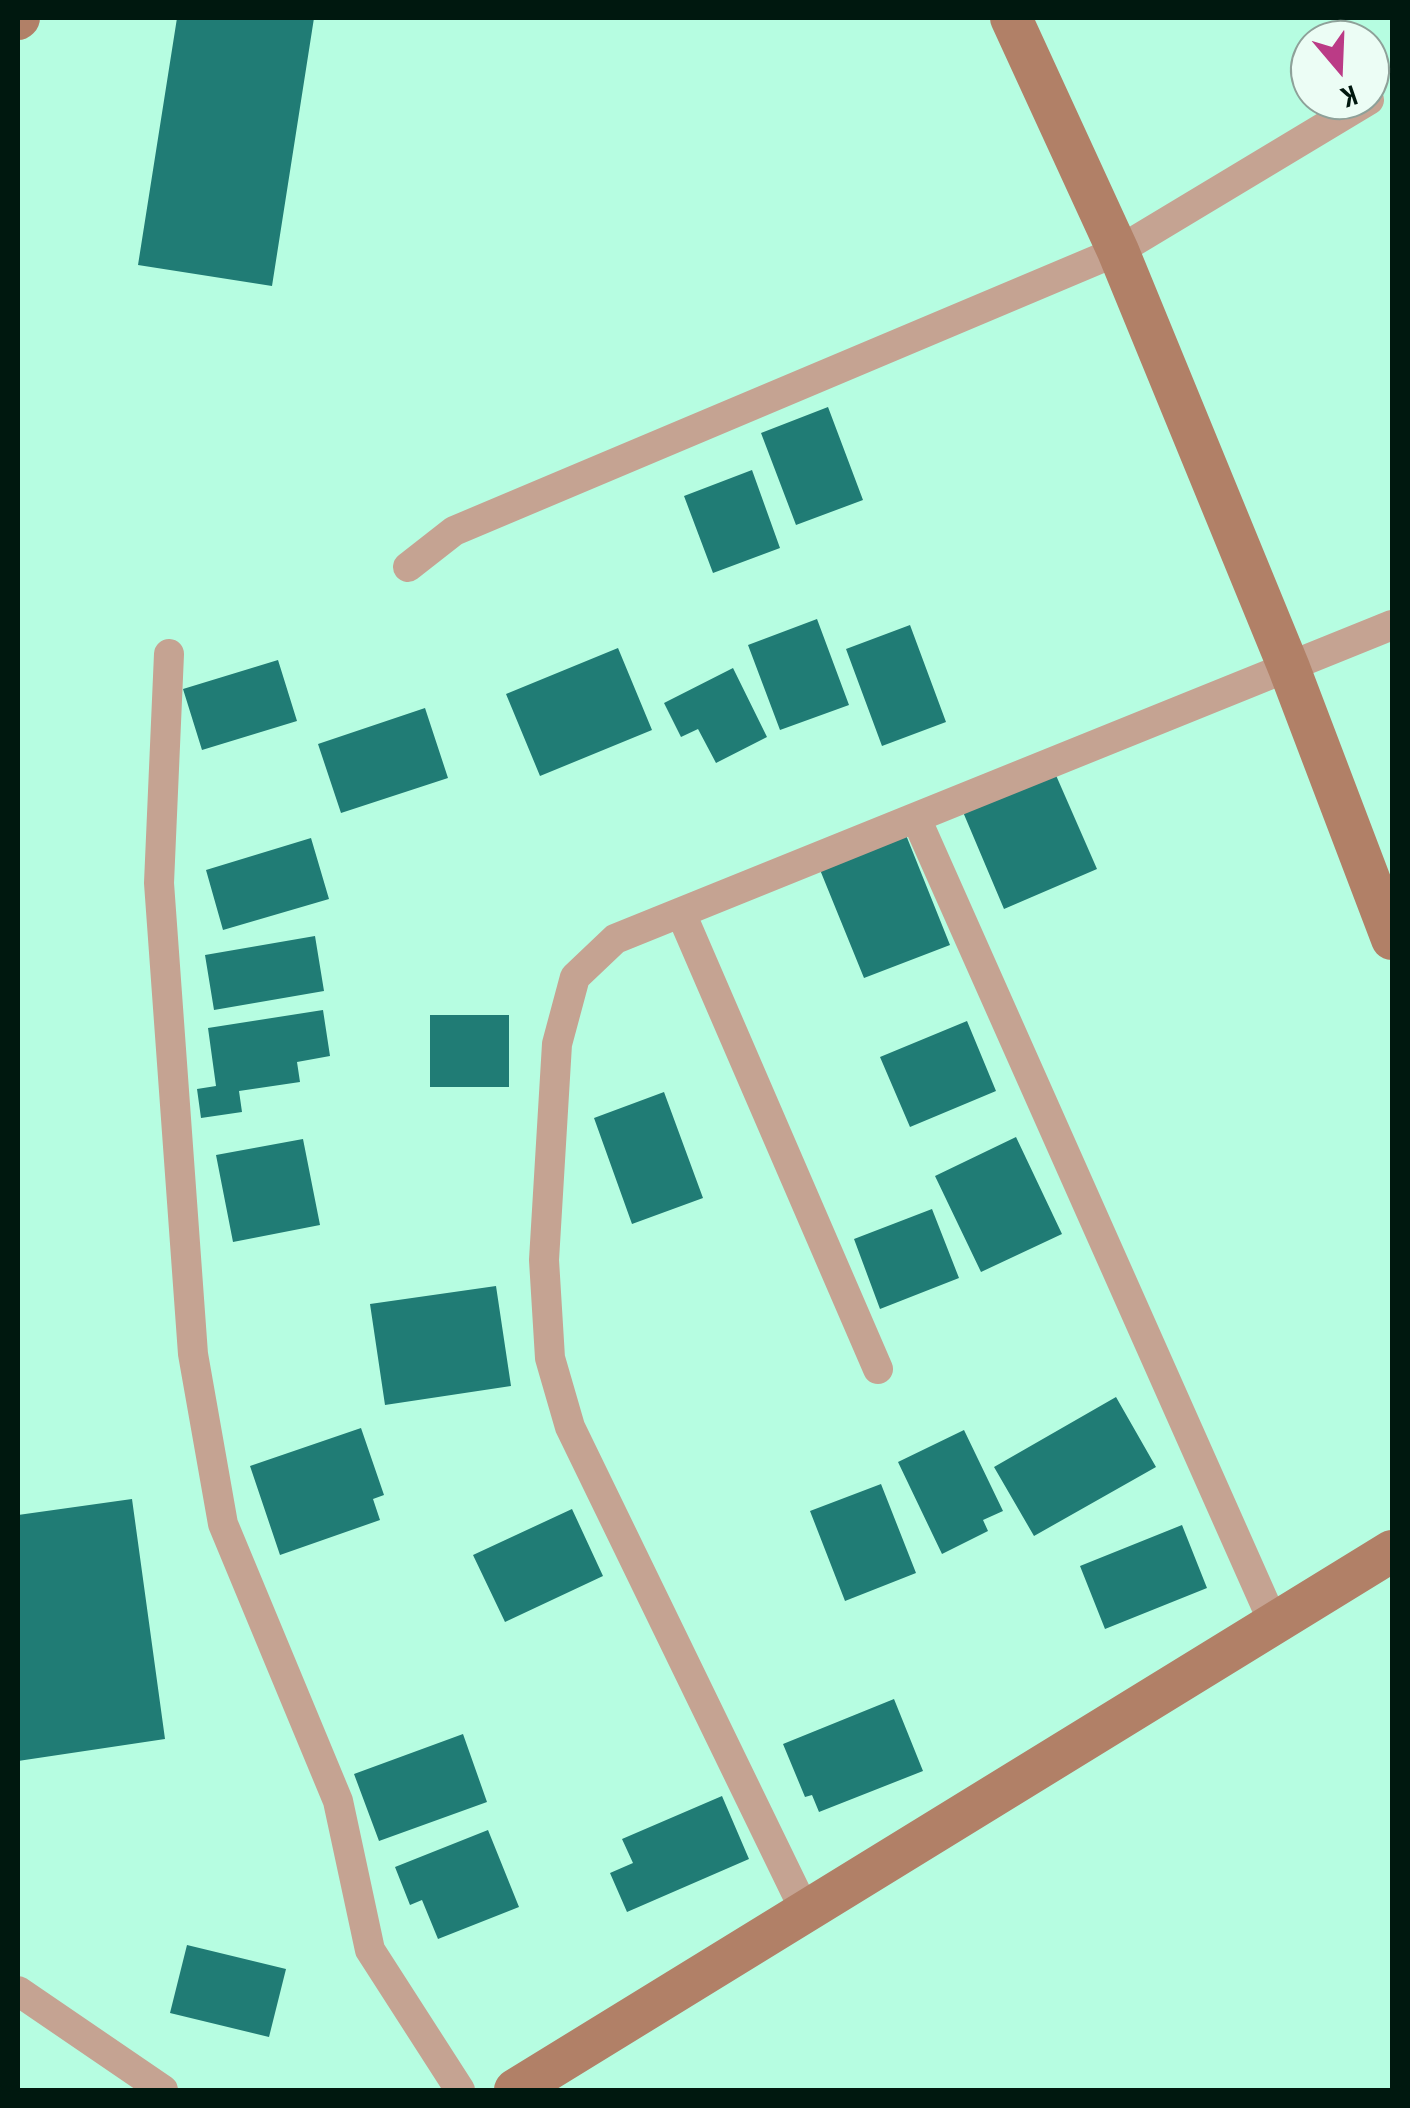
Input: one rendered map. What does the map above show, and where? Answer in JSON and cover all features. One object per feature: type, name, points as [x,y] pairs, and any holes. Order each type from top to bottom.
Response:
[{"type":"street","points":[[1011,18],[1118,251],[1289,668],[1392,939]]},
{"type":"street","points":[[408,568],[454,531],[1118,251],[1337,120]]},
{"type":"street","points":[[806,1913],[570,1426],[550,1358],[544,1260],[557,1044],[575,977],[615,939],[1392,625]]},
{"type":"street","points":[[169,654],[159,882],[192,1354],[223,1524],[338,1801],[370,1950],[460,2090]]},
{"type":"street","points":[[916,818],[1274,1624]]},
{"type":"street","points":[[680,913],[878,1369]]},
{"type":"street","points":[[515,2090],[1392,1551]]},
{"type":"street","points":[[18,1990],[163,2090]]},
{"type":"building","points":[[177,18],[314,18],[272,286],[138,265]]},
{"type":"building","points":[[828,407],[863,500],[796,525],[761,433]]},
{"type":"building","points":[[752,470],[780,548],[713,573],[684,496]]},
{"type":"building","points":[[817,619],[849,705],[780,730],[748,645]]},
{"type":"building","points":[[910,625],[946,722],[882,746],[846,649]]},
{"type":"building","points":[[618,648],[652,730],[540,776],[506,694]]},
{"type":"building","points":[[278,660],[297,721],[202,750],[183,689]]},
{"type":"building","points":[[733,668],[767,737],[716,763],[698,729],[681,737],[664,703]]},
{"type":"building","points":[[425,708],[448,778],[341,813],[318,744]]},
{"type":"building","points":[[1055,773],[1097,869],[1004,909],[963,812]]},
{"type":"building","points":[[902,825],[950,945],[864,978],[816,860]]},
{"type":"building","points":[[311,838],[329,899],[223,930],[206,870]]},
{"type":"building","points":[[315,936],[324,991],[214,1010],[205,955]]},
{"type":"building","points":[[323,1010],[330,1056],[297,1062],[300,1082],[239,1091],[242,1112],[201,1118],[197,1089],[216,1086],[208,1028]]},
{"type":"building","points":[[430,1015],[509,1015],[509,1087],[430,1087]]},
{"type":"building","points":[[967,1021],[996,1091],[910,1127],[880,1057]]},
{"type":"building","points":[[664,1092],[703,1198],[632,1224],[594,1118]]},
{"type":"building","points":[[1016,1137],[1062,1234],[981,1272],[935,1176]]},
{"type":"building","points":[[303,1139],[320,1225],[233,1242],[216,1155]]},
{"type":"building","points":[[932,1209],[959,1278],[880,1309],[854,1239]]},
{"type":"building","points":[[496,1286],[511,1386],[385,1405],[370,1304]]},
{"type":"building","points":[[1116,1397],[1156,1467],[1034,1536],[994,1467]]},
{"type":"building","points":[[361,1428],[384,1495],[373,1499],[380,1520],[280,1555],[250,1466]]},
{"type":"building","points":[[964,1430],[1003,1511],[983,1520],[988,1531],[942,1554],[898,1462]]},
{"type":"building","points":[[881,1484],[916,1573],[845,1601],[810,1511]]},
{"type":"building","points":[[132,1499],[165,1739],[18,1761],[18,1515]]},
{"type":"building","points":[[572,1509],[603,1576],[505,1622],[473,1555]]},
{"type":"building","points":[[1182,1525],[1207,1588],[1105,1629],[1080,1566]]},
{"type":"building","points":[[894,1699],[923,1771],[819,1812],[812,1795],[805,1797],[783,1744]]},
{"type":"building","points":[[463,1734],[487,1802],[379,1841],[354,1774]]},
{"type":"building","points":[[722,1796],[749,1859],[627,1912],[610,1873],[633,1863],[622,1839]]},
{"type":"building","points":[[488,1830],[519,1907],[438,1939],[422,1900],[410,1905],[395,1867]]},
{"type":"building","points":[[187,1945],[286,1969],[269,2037],[170,2013]]}]
